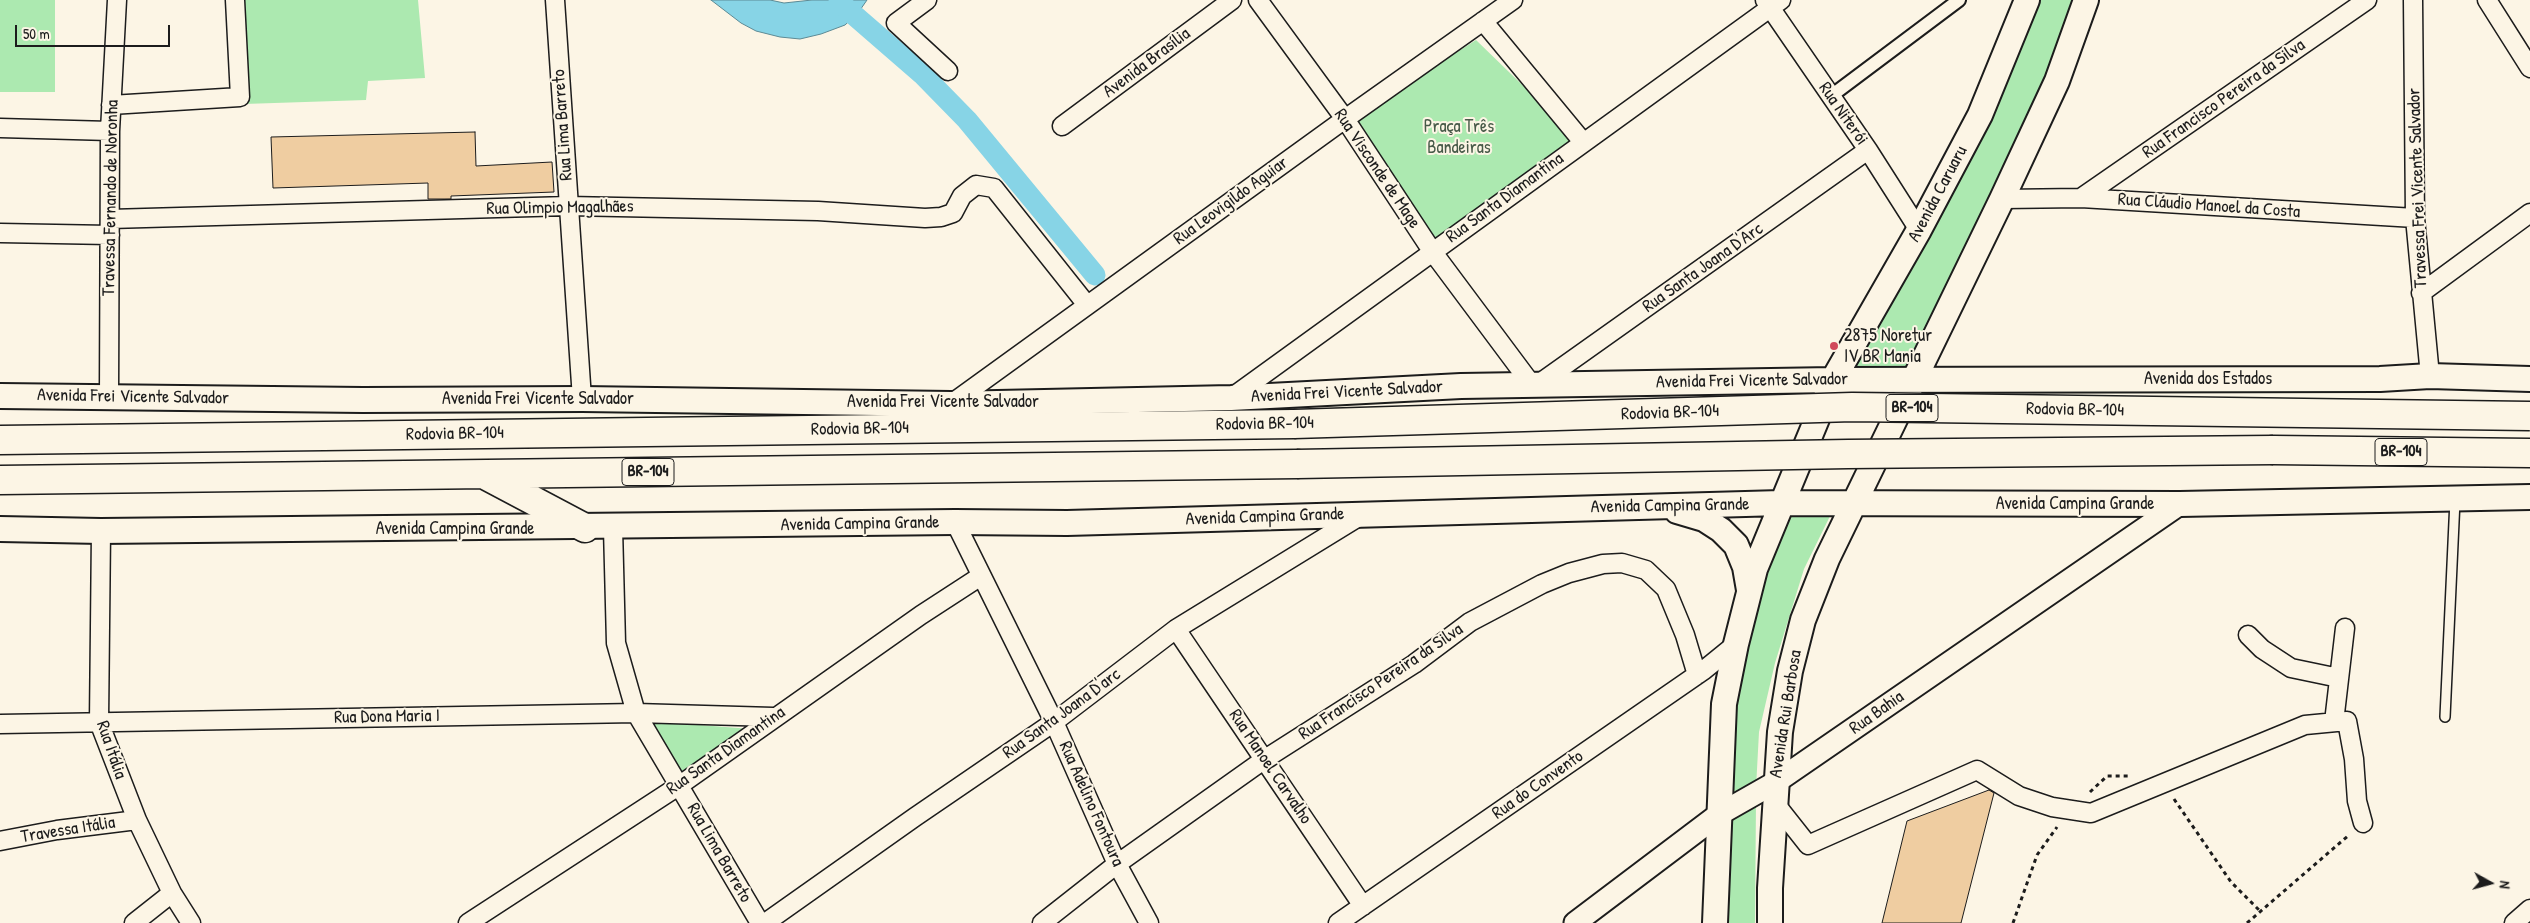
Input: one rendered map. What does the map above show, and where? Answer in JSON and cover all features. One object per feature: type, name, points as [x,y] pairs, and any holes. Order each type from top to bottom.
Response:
[{"type":"highway","name":"Rodovia BR-104","points":[[0,440],[1294,424],[1852,408],[2530,416]]},
{"type":"highway","name":"BR-104","points":[[0,480],[1297,464],[1838,454],[2273,450],[2530,453]]},
{"type":"highway","points":[[484,474],[584,528]]},
{"type":"main road","name":"Avenida Caruaru","points":[[1833,380],[1919,230],[1980,115],[2027,0]]},
{"type":"main road","points":[[1913,380],[2002,199],[2057,81],[2086,0]]},
{"type":"main road","name":"Avenida dos Estados","points":[[1885,380],[2370,379],[2430,376],[2530,379]]},
{"type":"main road","points":[[1715,923],[1724,704],[1736,644],[1755,569],[1780,503],[1833,380]]},
{"type":"main road","name":"Avenida Frei Vicente Salvador","points":[[0,396],[582,399],[951,404],[1231,398],[1461,386],[1885,380]]},
{"type":"main road","name":"Avenida Rui Barbosa","points":[[1770,923],[1775,792],[1780,732],[1790,671],[1803,620],[1827,559],[1913,380]]},
{"type":"main road","name":"Avenida Campina Grande","points":[[0,529],[101,532],[613,528],[955,522],[1067,524],[1364,513],[1780,503],[2180,504],[2530,497]]},
{"type":"main road","points":[[1662,506],[1704,519],[1720,530],[1736,545],[1745,567],[1750,590]]},
{"type":"street","name":"Travessa Fernando de Noronha","points":[[110,397],[110,131],[117,0]]},
{"type":"street","points":[[111,106],[240,97],[235,0]]},
{"type":"street","name":"Rua Lima Barreto","points":[[555,0],[582,399]]},
{"type":"street","points":[[927,0],[896,23],[948,71]]},
{"type":"street","name":"Avenida Brasília","points":[[1062,126],[1232,0]]},
{"type":"street","name":"Rua Visconde de Mage","points":[[1258,0],[1345,119],[1432,251],[1534,385]]},
{"type":"street","name":"Rua Leovigildo Aguiar","points":[[951,404],[1513,0]]},
{"type":"street","points":[[1831,96],[1959,0]]},
{"type":"street","name":"Rua Francisco Pereira da Silva","points":[[2081,198],[2367,0]]},
{"type":"street","name":"Travessa Frei Vicente Salvador","points":[[2413,0],[2415,218],[2430,376]]},
{"type":"street","points":[[2487,0],[2530,68]]},
{"type":"street","name":"Rua Niterói","points":[[1772,3],[1919,230]]},
{"type":"street","name":"Rua Santa Diamantina","points":[[1231,398],[1772,3]]},
{"type":"street","points":[[1483,21],[1583,142]]},
{"type":"street","points":[[0,128],[110,131]]},
{"type":"street","name":"Rua Santa Joana D'Arc","points":[[1534,385],[1868,150]]},
{"type":"street","name":"Rua Olimpio Magalhães","points":[[0,233],[568,206],[798,210],[941,218],[953,213],[962,196],[976,185],[994,188],[1087,305]]},
{"type":"street","name":"Rua Cláudio Manoel da Costa","points":[[2002,199],[2081,198],[2415,218]]},
{"type":"street","points":[[2421,293],[2530,213]]},
{"type":"street","name":"Rua Bahia","points":[[1575,923],[1718,816],[1775,792],[2180,504]]},
{"type":"street","name":"Rua Santa Joana D'arc","points":[[765,923],[914,817],[1054,722],[1176,629],[1364,513]]},
{"type":"street","name":"Rua Adelino Fontoura","points":[[955,522],[1054,722],[1117,864],[1149,923]]},
{"type":"street","name":"Rua Lima Barreto","points":[[613,528],[613,593],[616,643],[636,713],[760,923]]},
{"type":"street","name":"Rua Itália","points":[[101,532],[99,722],[137,820],[172,893],[191,923]]},
{"type":"street","name":"Rua Francisco Pereira da Silva","points":[[1042,923],[1117,864],[1265,759],[1414,664],[1470,622],[1542,584],[1569,573],[1604,564],[1622,563],[1646,570],[1666,590],[1685,635],[1696,675]]},
{"type":"street","name":"Rua Santa Diamantina","points":[[468,923],[680,785],[774,717],[921,615],[981,576]]},
{"type":"street","points":[[2334,722],[2345,628]]},
{"type":"street","name":"Rua Manoel Carvalho","points":[[1176,629],[1363,906]]},
{"type":"street","points":[[2248,636],[2262,649],[2291,668],[2339,678]]},
{"type":"street","name":"Rua do Convento","points":[[1338,923],[1696,675],[1736,644]]},
{"type":"street","name":"Rua Dona Maria I","points":[[0,724],[636,713],[774,717]]},
{"type":"street","points":[[1775,792],[1808,845],[1977,770],[2019,796],[2052,808],[2091,813],[2305,725],[2347,721],[2354,760],[2357,801],[2363,822]]},
{"type":"street","name":"Travessa Itália","points":[[0,841],[57,830],[137,820]]},
{"type":"street","points":[[134,923],[172,893]]},
{"type":"street","points":[[2514,923],[2530,909]]},
{"type":"lane","points":[[2445,718],[2456,498]]},
{"type":"path","points":[[2012,923],[2037,855],[2070,810],[2107,776],[2148,776],[2164,783],[2185,817],[2231,882],[2260,912]]},
{"type":"path","points":[[2247,923],[2363,822]]},
{"type":"green space","points":[[0,0],[55,0],[55,92],[0,92]]},
{"type":"green space","points":[[241,0],[418,0],[425,78],[368,81],[366,100],[244,104]]},
{"type":"green space","points":[[2031,0],[2079,0],[2056,61],[1907,375],[1845,375]]},
{"type":"green space","name":"Praça Três Bandeiras","points":[[1476,40],[1576,137],[1441,247],[1355,117]]},
{"type":"green space","points":[[1834,508],[1804,569],[1775,663],[1759,732],[1756,788],[1723,806],[1730,698],[1782,509]]},
{"type":"green space","points":[[649,721],[751,729],[681,774]]},
{"type":"green space","points":[[1756,801],[1755,923],[1719,923],[1721,819]]},
{"type":"water","points":[[711,0],[770,0],[784,3],[812,0],[867,0],[858,13],[845,25],[800,39],[780,37],[756,31],[741,23]]},
{"type":"building","points":[[475,132],[476,166],[552,162],[554,192],[451,196],[451,199],[428,199],[428,183],[273,188],[271,137]]},
{"type":"building","points":[[1989,790],[1994,793],[1961,923],[1882,923],[1907,821]]},
{"type":"waterway","points":[[839,2],[922,74],[967,120],[1095,275]]},
{"type":"place","name":"2875 Noretur IV BR Mania","points":[[1834,346]]}]
